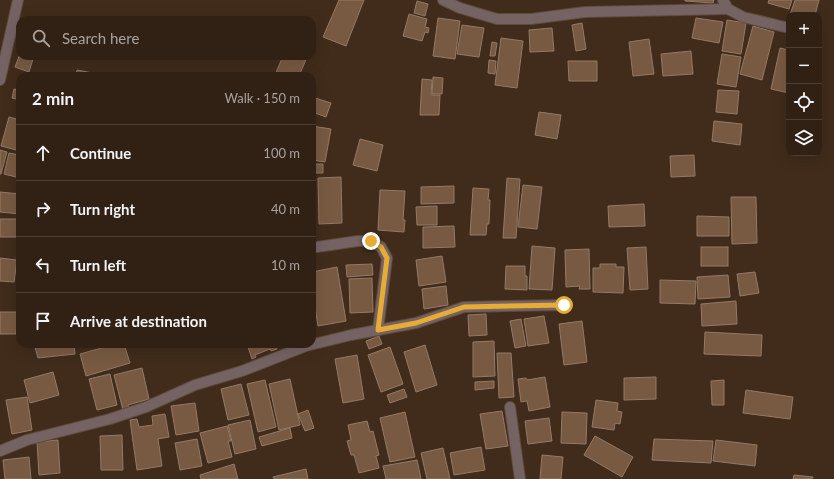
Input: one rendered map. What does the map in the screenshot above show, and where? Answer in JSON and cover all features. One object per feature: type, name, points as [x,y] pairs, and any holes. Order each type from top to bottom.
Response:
[{"type":"street","points":[[0,80],[18,0]]},
{"type":"street","points":[[443,0],[460,8],[497,19],[531,19],[585,12],[728,9],[743,17],[786,27]]},
{"type":"street","points":[[723,0],[728,9]]},
{"type":"street","points":[[317,247],[358,241],[371,241],[381,247],[387,258],[378,330]]},
{"type":"street","points":[[316,344],[416,323],[464,307],[564,305]]},
{"type":"street","points":[[0,451],[26,440],[110,419],[146,407],[195,385],[242,371],[301,348]]},
{"type":"street","points":[[510,407],[520,479]]},
{"type":"building","points":[[339,0],[364,0],[346,46],[323,37]]},
{"type":"building","points":[[685,0],[714,0],[713,3]]},
{"type":"building","points":[[769,0],[792,0],[789,9],[768,3]]},
{"type":"building","points":[[795,0],[819,0],[816,12],[791,12]]},
{"type":"building","points":[[417,1],[428,4],[425,16],[414,13]]},
{"type":"building","points":[[409,14],[427,19],[425,27],[429,28],[428,33],[425,32],[422,41],[403,36]]},
{"type":"building","points":[[438,18],[460,21],[455,59],[433,56]]},
{"type":"building","points":[[696,18],[723,22],[719,43],[692,38]]},
{"type":"building","points":[[727,20],[746,23],[741,54],[722,51]]},
{"type":"building","points":[[582,23],[586,49],[576,51],[572,25]]},
{"type":"building","points":[[462,25],[484,28],[479,57],[457,54]]},
{"type":"building","points":[[753,26],[774,32],[762,80],[740,74]]},
{"type":"building","points":[[552,28],[554,51],[530,52],[529,30]]},
{"type":"building","points":[[501,38],[523,41],[517,88],[495,85]]},
{"type":"building","points":[[649,39],[654,74],[633,76],[629,42]]},
{"type":"building","points":[[492,42],[497,43],[495,56],[490,56]]},
{"type":"building","points":[[780,48],[786,49],[786,92],[771,89]]},
{"type":"building","points":[[691,51],[693,74],[663,76],[661,54]]},
{"type":"building","points":[[722,54],[741,57],[736,87],[717,84]]},
{"type":"building","points":[[18,60],[33,60],[29,72],[15,67]]},
{"type":"building","points":[[281,60],[306,60],[301,72],[276,72]]},
{"type":"building","points":[[489,60],[496,61],[495,74],[488,73]]},
{"type":"building","points":[[568,61],[597,61],[597,81],[569,81]]},
{"type":"building","points":[[77,70],[88,72],[77,72]]},
{"type":"building","points":[[433,77],[443,78],[442,94],[432,94]]},
{"type":"building","points":[[422,79],[432,80],[431,95],[440,95],[439,115],[420,115]]},
{"type":"building","points":[[14,89],[16,89],[16,99],[12,98]]},
{"type":"building","points":[[718,90],[739,91],[737,114],[716,112]]},
{"type":"building","points":[[316,98],[331,103],[326,117],[316,113]]},
{"type":"building","points":[[539,112],[561,115],[557,139],[535,135]]},
{"type":"building","points":[[9,117],[16,119],[16,150],[1,146]]},
{"type":"building","points":[[714,121],[742,124],[740,145],[712,141]]},
{"type":"building","points":[[316,127],[331,129],[325,162],[316,161]]},
{"type":"building","points":[[360,139],[383,145],[377,171],[353,165]]},
{"type":"building","points":[[0,150],[7,152],[1,174],[0,174]]},
{"type":"building","points":[[9,153],[16,154],[16,177],[4,174]]},
{"type":"building","points":[[694,155],[695,176],[671,177],[670,156]]},
{"type":"building","points":[[316,164],[323,164],[323,173],[316,173]]},
{"type":"building","points":[[341,177],[342,223],[319,224],[318,178]]},
{"type":"building","points":[[507,178],[520,179],[516,238],[503,238]]},
{"type":"building","points":[[523,185],[542,187],[537,229],[518,227]]},
{"type":"building","points":[[454,186],[454,203],[421,204],[421,187]]},
{"type":"building","points":[[473,188],[489,189],[489,224],[487,224],[486,235],[470,235]]},
{"type":"building","points":[[380,190],[405,191],[403,220],[405,220],[404,232],[378,230]]},
{"type":"building","points":[[0,192],[16,194],[16,214],[0,212]]},
{"type":"building","points":[[731,197],[756,197],[757,243],[732,244]]},
{"type":"building","points":[[644,204],[645,226],[609,227],[608,206]]},
{"type":"building","points":[[437,206],[437,225],[417,225],[416,207]]},
{"type":"building","points":[[697,216],[729,217],[729,236],[697,236]]},
{"type":"building","points":[[0,219],[16,219],[16,237],[0,237]]},
{"type":"building","points":[[454,226],[455,247],[423,248],[423,227]]},
{"type":"building","points":[[532,246],[555,248],[552,290],[529,289]]},
{"type":"building","points":[[646,247],[648,289],[630,290],[627,248]]},
{"type":"building","points":[[701,247],[728,247],[728,266],[701,266]]},
{"type":"building","points":[[589,249],[590,289],[579,289],[580,286],[566,287],[565,250]]},
{"type":"building","points":[[442,256],[446,282],[419,286],[416,260]]},
{"type":"building","points":[[0,258],[16,260],[14,282],[0,281]]},
{"type":"building","points":[[372,264],[373,275],[347,277],[346,265]]},
{"type":"building","points":[[600,264],[616,264],[616,267],[624,267],[623,293],[593,292],[593,268],[600,268]]},
{"type":"building","points":[[506,266],[525,266],[527,290],[505,289]]},
{"type":"building","points":[[337,267],[346,321],[318,326],[316,313],[316,271]]},
{"type":"building","points":[[755,272],[759,293],[740,296],[737,274]]},
{"type":"building","points":[[728,275],[730,297],[698,299],[697,277]]},
{"type":"building","points":[[372,278],[373,312],[350,313],[349,279]]},
{"type":"building","points":[[660,280],[696,281],[695,304],[660,303]]},
{"type":"building","points":[[446,286],[448,305],[424,309],[422,289]]},
{"type":"building","points":[[736,301],[737,324],[702,326],[701,304]]},
{"type":"building","points":[[0,312],[16,312],[16,334],[0,334]]},
{"type":"building","points":[[486,314],[487,335],[469,336],[468,315]]},
{"type":"building","points":[[544,316],[549,343],[528,346],[524,319]]},
{"type":"building","points":[[521,319],[526,346],[515,348],[510,321]]},
{"type":"building","points":[[582,321],[587,362],[564,365],[559,324]]},
{"type":"building","points":[[705,332],[762,335],[761,356],[704,354]]},
{"type":"building","points":[[379,336],[382,344],[369,349],[366,341]]},
{"type":"building","points":[[494,341],[495,376],[473,377],[473,342]]},
{"type":"building","points":[[425,345],[437,385],[416,392],[404,352]]},
{"type":"building","points":[[390,347],[403,384],[381,392],[368,355]]},
{"type":"building","points":[[35,348],[74,348],[75,354],[38,358]]},
{"type":"building","points":[[102,348],[125,348],[130,363],[86,376],[80,354]]},
{"type":"building","points":[[248,348],[277,348],[255,355],[256,357],[252,359]]},
{"type":"building","points":[[497,353],[511,353],[514,397],[499,398]]},
{"type":"building","points":[[357,355],[364,399],[343,403],[335,359]]},
{"type":"building","points":[[142,368],[149,399],[128,405],[129,409],[123,410],[114,375]]},
{"type":"building","points":[[53,372],[59,395],[30,403],[24,380]]},
{"type":"building","points":[[110,374],[117,405],[97,410],[89,379]]},
{"type":"building","points":[[545,377],[550,407],[529,411],[527,401],[521,402],[518,379],[526,378],[527,380]]},
{"type":"building","points":[[656,377],[656,399],[624,400],[624,378]]},
{"type":"building","points":[[290,379],[300,425],[279,430],[269,384]]},
{"type":"building","points":[[265,380],[276,427],[258,432],[247,384]]},
{"type":"building","points":[[724,380],[724,405],[712,405],[711,381]]},
{"type":"building","points":[[494,381],[494,388],[475,390],[475,382]]},
{"type":"building","points":[[241,384],[249,415],[228,420],[221,389]]},
{"type":"building","points":[[404,389],[407,397],[390,403],[387,395]]},
{"type":"building","points":[[746,390],[793,397],[790,419],[743,413]]},
{"type":"building","points":[[27,397],[32,430],[12,434],[6,400]]},
{"type":"building","points":[[596,400],[618,403],[617,411],[622,412],[620,424],[615,423],[614,430],[592,427]]},
{"type":"building","points":[[195,403],[199,431],[176,435],[171,406]]},
{"type":"building","points":[[308,410],[314,428],[305,431],[298,414]]},
{"type":"building","points":[[502,411],[508,446],[486,449],[480,414]]},
{"type":"building","points":[[405,412],[415,457],[390,462],[380,418]]},
{"type":"building","points":[[562,412],[587,413],[586,444],[561,443]]},
{"type":"building","points":[[165,414],[169,437],[158,439],[162,466],[137,470],[130,420],[137,419],[139,427],[153,425],[152,416]]},
{"type":"building","points":[[549,418],[552,441],[528,444],[525,421]]},
{"type":"building","points":[[250,420],[256,449],[235,454],[228,425]]},
{"type":"building","points":[[367,421],[370,432],[373,431],[379,455],[376,456],[379,468],[359,473],[354,455],[351,455],[347,441],[351,440],[348,425]]},
{"type":"building","points":[[227,426],[231,441],[228,441],[232,457],[208,463],[200,433]]},
{"type":"building","points":[[290,428],[292,438],[262,446],[259,437]]},
{"type":"building","points":[[122,435],[123,470],[101,470],[100,436]]},
{"type":"building","points":[[595,436],[633,457],[622,477],[584,455]]},
{"type":"building","points":[[197,439],[202,466],[180,470],[175,443]]},
{"type":"building","points":[[654,439],[713,441],[711,463],[652,460]]},
{"type":"building","points":[[58,440],[60,473],[39,475],[37,442]]},
{"type":"building","points":[[716,440],[757,445],[755,466],[713,461]]},
{"type":"building","points":[[481,447],[485,470],[454,475],[450,453]]},
{"type":"building","points":[[443,448],[450,479],[427,479],[421,453]]},
{"type":"building","points":[[542,455],[563,457],[561,479],[540,479]]},
{"type":"building","points":[[29,457],[31,479],[5,479],[3,460]]},
{"type":"building","points":[[417,460],[421,479],[386,479],[383,466]]},
{"type":"building","points":[[234,464],[238,479],[201,479],[200,475]]},
{"type":"building","points":[[306,469],[308,479],[274,479],[273,477]]},
{"type":"building","points":[[794,475],[813,477],[812,479],[793,479]]},
{"type":"route","points":[[371,241],[381,247],[387,258],[378,330],[416,323],[464,307],[564,305]]}]
